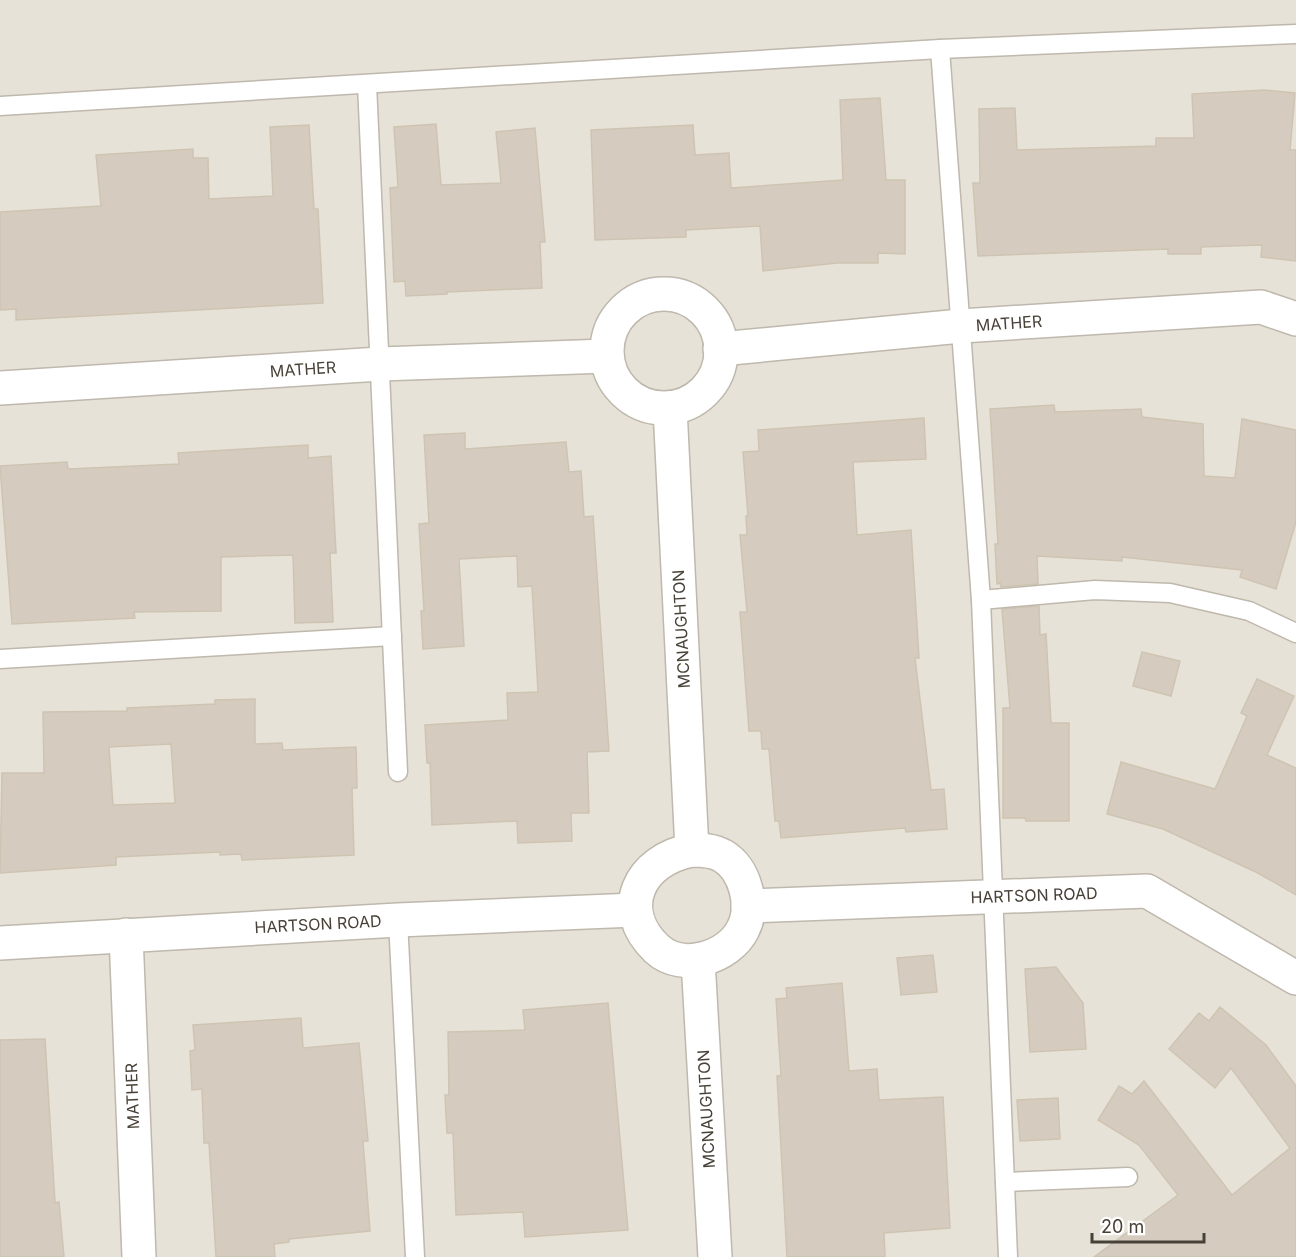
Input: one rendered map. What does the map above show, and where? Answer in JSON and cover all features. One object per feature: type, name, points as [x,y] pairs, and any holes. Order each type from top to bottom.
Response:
[{"type":"street","points":[[657,293],[677,294],[692,301],[706,314],[716,332],[720,349],[718,369],[712,384],[687,405],[654,409],[636,401],[621,388],[610,372],[606,356],[614,321],[627,308],[657,293]]},
{"type":"street","name":"MATHER","points":[[720,349],[961,326],[1261,307],[1296,319]]},
{"type":"street","name":"MATHER","points":[[0,388],[380,364],[606,356]]},
{"type":"street","name":"MCNAUGHTON","points":[[670,408],[692,850]]},
{"type":"street","points":[[692,850],[707,850],[723,856],[737,870],[746,885],[748,906],[743,929],[730,945],[712,957],[698,960],[682,960],[664,955],[647,940],[635,910],[637,891],[644,876],[659,862],[675,853],[692,850]]},
{"type":"street","name":"HARTSON ROAD","points":[[748,906],[1147,891],[1296,978]]},
{"type":"street","name":"HARTSON ROAD","points":[[0,943],[398,920],[635,910]]},
{"type":"street","name":"MATHER","points":[[126,935],[139,1257]]},
{"type":"street","name":"MCNAUGHTON","points":[[698,960],[715,1257]]},
{"type":"lane","points":[[0,106],[940,49],[1296,34]]},
{"type":"lane","points":[[940,49],[981,600],[1008,1257]]},
{"type":"lane","points":[[367,84],[398,772]]},
{"type":"lane","points":[[981,600],[1095,590],[1170,592],[1249,611],[1296,633]]},
{"type":"lane","points":[[0,659],[392,636]]},
{"type":"lane","points":[[398,920],[415,1257]]},
{"type":"lane","points":[[1005,1182],[1128,1177]]},
{"type":"shaded area","points":[[0,0],[1296,0],[1296,1257],[0,1257]]},
{"type":"building","points":[[1265,90],[1295,93],[1290,150],[1296,150],[1296,261],[1261,257],[1262,245],[1201,247],[1201,254],[1168,254],[1168,249],[978,256],[973,183],[980,183],[979,109],[1015,108],[1017,150],[1156,146],[1156,138],[1194,138],[1192,94]]},
{"type":"building","points":[[880,98],[886,180],[905,180],[905,254],[878,253],[878,263],[837,263],[763,271],[760,226],[686,230],[686,237],[595,240],[591,130],[693,125],[695,155],[729,153],[731,188],[843,180],[840,100]]},
{"type":"building","points":[[436,124],[441,185],[501,183],[496,132],[535,128],[545,242],[540,242],[542,288],[406,296],[405,281],[394,282],[390,188],[398,187],[394,127]]},
{"type":"building","points":[[309,125],[314,209],[318,209],[323,303],[16,320],[16,309],[0,310],[0,212],[101,206],[96,155],[193,149],[193,158],[208,158],[209,199],[273,196],[270,127]]},
{"type":"building","points":[[1054,405],[1055,412],[1141,409],[1142,417],[1203,424],[1204,476],[1235,478],[1242,419],[1296,430],[1296,522],[1276,589],[1240,577],[1242,570],[1122,557],[1122,561],[1037,556],[1038,584],[1001,587],[1000,583],[997,584],[995,544],[998,544],[990,409]]},
{"type":"building","points":[[924,418],[926,459],[853,462],[857,535],[911,530],[919,658],[915,658],[931,790],[944,789],[947,829],[906,832],[905,828],[781,838],[779,821],[775,821],[769,749],[762,749],[761,731],[749,731],[740,612],[747,612],[740,535],[747,535],[746,516],[748,516],[743,452],[759,451],[758,430]]},
{"type":"building","points":[[465,433],[465,449],[566,442],[569,472],[581,471],[584,517],[593,516],[609,751],[587,752],[589,813],[571,813],[572,841],[518,843],[517,821],[432,825],[430,763],[427,763],[425,725],[508,720],[507,693],[538,692],[532,586],[518,587],[517,556],[459,559],[464,646],[423,649],[421,611],[424,611],[419,524],[429,523],[424,435]]},
{"type":"building","points":[[308,445],[308,458],[331,456],[336,553],[330,553],[333,622],[295,623],[293,555],[221,557],[221,611],[134,612],[135,618],[12,624],[0,466],[67,462],[68,469],[179,464],[178,453]]},
{"type":"building","points":[[1039,606],[1040,635],[1046,634],[1051,723],[1069,723],[1069,821],[1026,821],[1025,818],[1003,818],[1003,708],[1010,708],[1002,609]]},
{"type":"building","points":[[1142,652],[1180,661],[1171,696],[1133,686]]},
{"type":"building","points":[[1257,679],[1294,696],[1267,755],[1296,768],[1296,895],[1258,873],[1163,829],[1107,814],[1121,762],[1215,789],[1247,716],[1241,713]]},
{"type":"building","points":[[255,699],[255,744],[282,743],[283,750],[356,747],[357,788],[352,788],[354,855],[242,860],[241,854],[220,855],[220,852],[116,857],[116,865],[0,873],[2,773],[44,773],[43,712],[127,711],[127,708],[215,704],[215,700]],"holes":[[[171,744],[175,803],[113,805],[109,747]]]},
{"type":"building","points":[[933,955],[937,992],[901,995],[897,958]]},
{"type":"building","points":[[1056,967],[1083,1003],[1086,1049],[1030,1052],[1025,969]]},
{"type":"building","points":[[842,983],[849,1071],[877,1069],[879,1100],[943,1097],[950,1228],[884,1233],[885,1257],[787,1257],[777,1076],[781,1076],[776,999],[787,998],[786,988]]},
{"type":"building","points":[[608,1003],[628,1230],[525,1237],[523,1212],[456,1215],[453,1133],[447,1133],[445,1095],[449,1095],[448,1032],[525,1030],[523,1010]]},
{"type":"building","points":[[1220,1007],[1266,1045],[1296,1086],[1296,1257],[1094,1257],[1178,1195],[1139,1145],[1098,1120],[1119,1086],[1132,1094],[1144,1081],[1232,1195],[1290,1148],[1231,1068],[1215,1088],[1169,1049],[1199,1013],[1209,1021]]},
{"type":"building","points":[[301,1018],[303,1048],[359,1043],[368,1141],[363,1141],[370,1231],[289,1239],[289,1242],[274,1244],[275,1257],[216,1257],[209,1143],[204,1143],[202,1089],[192,1090],[190,1051],[195,1050],[193,1025]]},
{"type":"building","points":[[45,1039],[55,1203],[59,1202],[64,1257],[0,1257],[0,1040]]},
{"type":"building","points":[[1058,1098],[1060,1139],[1020,1141],[1017,1100]]}]
